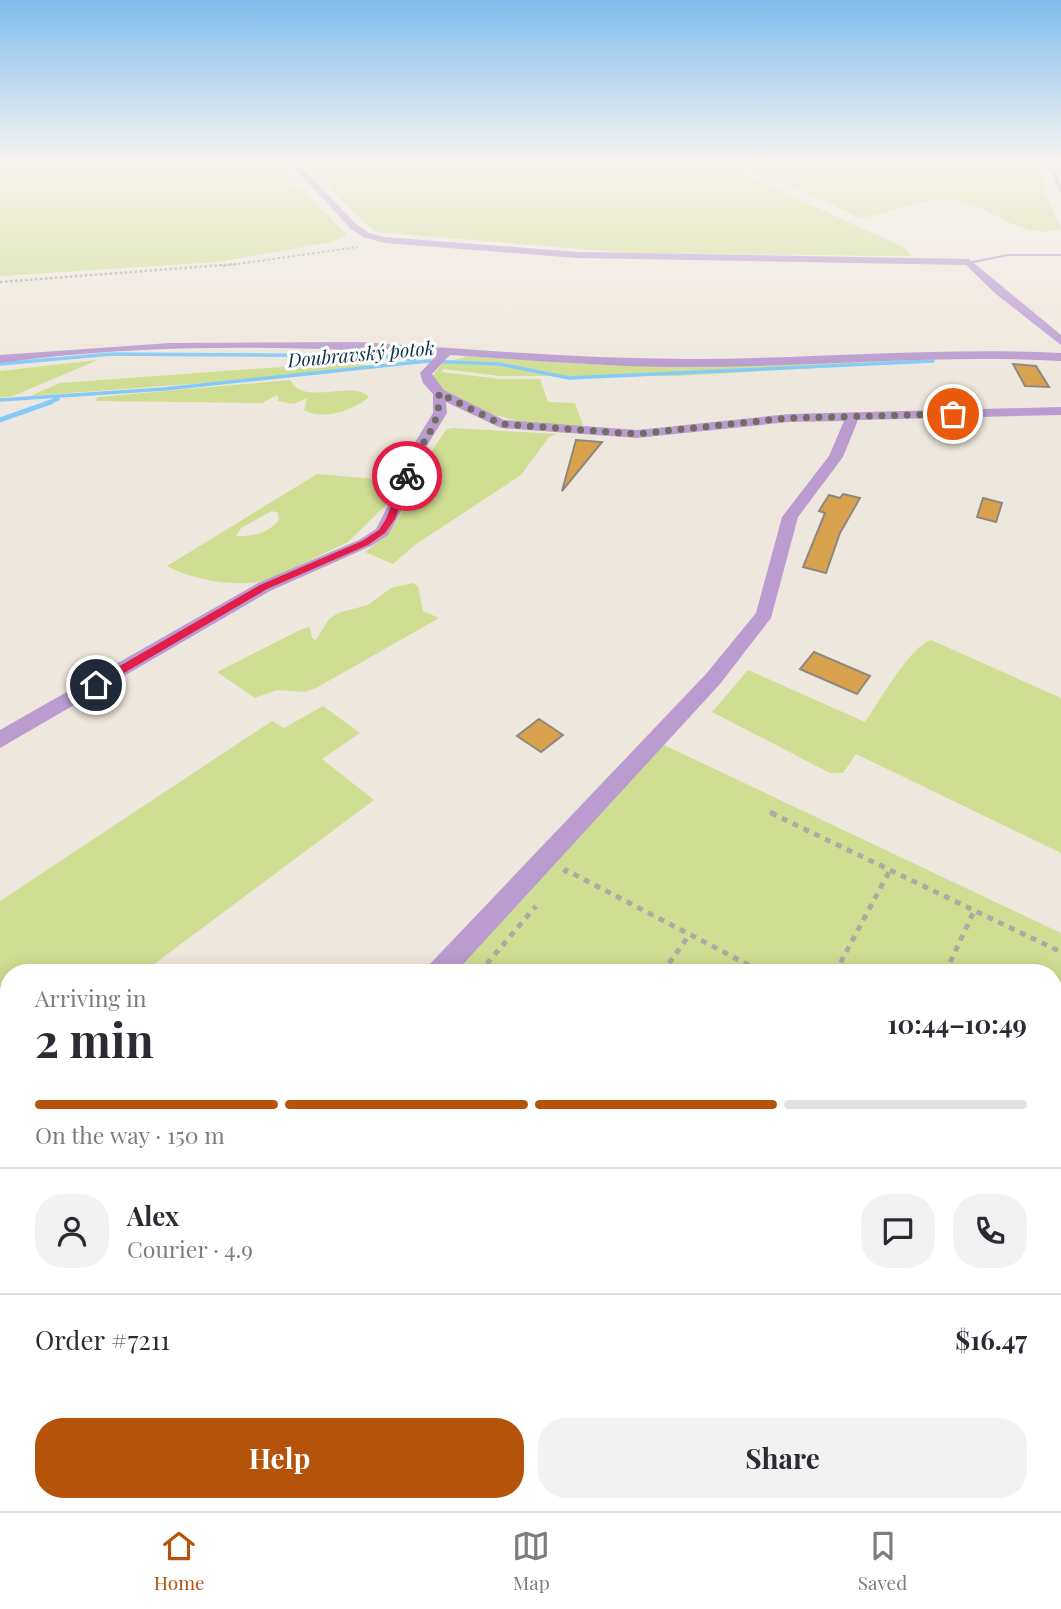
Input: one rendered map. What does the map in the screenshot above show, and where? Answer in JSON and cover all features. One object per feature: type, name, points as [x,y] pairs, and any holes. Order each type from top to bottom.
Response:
[{"type":"street","points":[[359,231],[385,240],[604,256],[969,262],[1061,341]]},
{"type":"street","points":[[0,359],[37,354],[170,346],[359,346],[612,362],[691,363],[956,353],[1061,357]]},
{"type":"street","points":[[446,352],[426,373],[429,383],[439,393],[501,424],[636,434],[789,418],[1061,411]]},
{"type":"street","points":[[0,740],[264,587],[365,543],[382,532],[398,502],[413,457],[440,413],[439,393]]},
{"type":"street","points":[[446,964],[713,679],[765,614],[790,517],[836,457],[852,418]]},
{"type":"lane","points":[[969,262],[1008,255],[1061,255]]},
{"type":"path","points":[[0,282],[218,267],[377,244],[385,240]]},
{"type":"path","points":[[770,811],[1061,952]]},
{"type":"path","points":[[557,880],[566,870],[747,964]]},
{"type":"path","points":[[840,964],[890,870]]},
{"type":"path","points":[[487,964],[540,901]]},
{"type":"path","points":[[949,964],[974,911]]},
{"type":"path","points":[[668,964],[690,934]]},
{"type":"green space","points":[[0,231],[343,231],[347,235],[331,242],[218,262],[0,276]]},
{"type":"green space","points":[[374,231],[867,231],[905,248],[911,256],[632,253]]},
{"type":"green space","points":[[467,356],[623,366],[915,359],[920,362],[678,376],[500,376],[444,369],[441,372],[500,379],[540,379],[548,402],[575,403],[583,425],[581,426],[522,422],[483,412],[443,394],[432,376],[442,364]]},
{"type":"green space","points":[[98,360],[13,396],[0,398],[0,371]]},
{"type":"green space","points":[[336,363],[380,366],[323,374],[30,396],[60,383]]},
{"type":"green space","points":[[290,380],[296,388],[306,392],[352,391],[362,392],[369,397],[347,410],[329,414],[304,410],[307,398],[294,404],[277,401],[277,395],[262,403],[95,401],[98,397]]},
{"type":"green space","points":[[447,429],[557,434],[549,437],[521,475],[415,545],[393,564],[365,552],[394,524],[436,445]]},
{"type":"green space","points":[[317,474],[388,480],[384,493],[389,502],[348,542],[266,581],[215,581],[190,576],[167,566]],"holes":[[[272,511],[278,513],[279,520],[265,531],[236,536],[241,528]]]},
{"type":"green space","points":[[412,583],[418,586],[423,611],[439,618],[318,687],[305,692],[277,690],[255,698],[217,672],[300,630],[310,627],[312,638],[316,640],[329,619],[338,613],[368,605],[391,588]]},
{"type":"green space","points":[[931,640],[1061,698],[1061,853],[856,754],[843,773],[830,773],[712,712],[748,670],[865,722],[904,664]]},
{"type":"green space","points":[[323,706],[360,733],[322,759],[374,800],[154,964],[0,964],[0,901],[272,721],[284,728]]},
{"type":"green space","points":[[664,745],[1061,933],[1061,964],[462,964]]},
{"type":"building","points":[[1013,364],[1036,366],[1049,387],[1025,386]]},
{"type":"building","points":[[576,440],[602,442],[562,491]]},
{"type":"building","points":[[843,494],[860,498],[840,533],[826,573],[803,567],[825,513],[819,511],[829,495],[840,498]]},
{"type":"building","points":[[983,498],[1002,503],[996,522],[977,517]]},
{"type":"building","points":[[814,652],[870,676],[857,694],[800,669]]},
{"type":"building","points":[[539,719],[563,735],[541,752],[517,736]]},
{"type":"waterway","points":[[0,364],[112,354],[385,356],[415,360]]},
{"type":"waterway","name":"Doubravský potok","points":[[0,400],[164,389],[428,361],[499,364],[569,378],[933,361]]},
{"type":"waterway","points":[[46,403],[58,399]]},
{"type":"waterway","points":[[0,420],[51,402]]},
{"type":"way so far","points":[[407,476],[413,457],[434,427],[440,413],[439,393],[501,424],[636,434],[789,418],[953,414]]},
{"type":"route","points":[[96,685],[264,587],[365,543],[382,532],[391,519],[407,476]]}]
